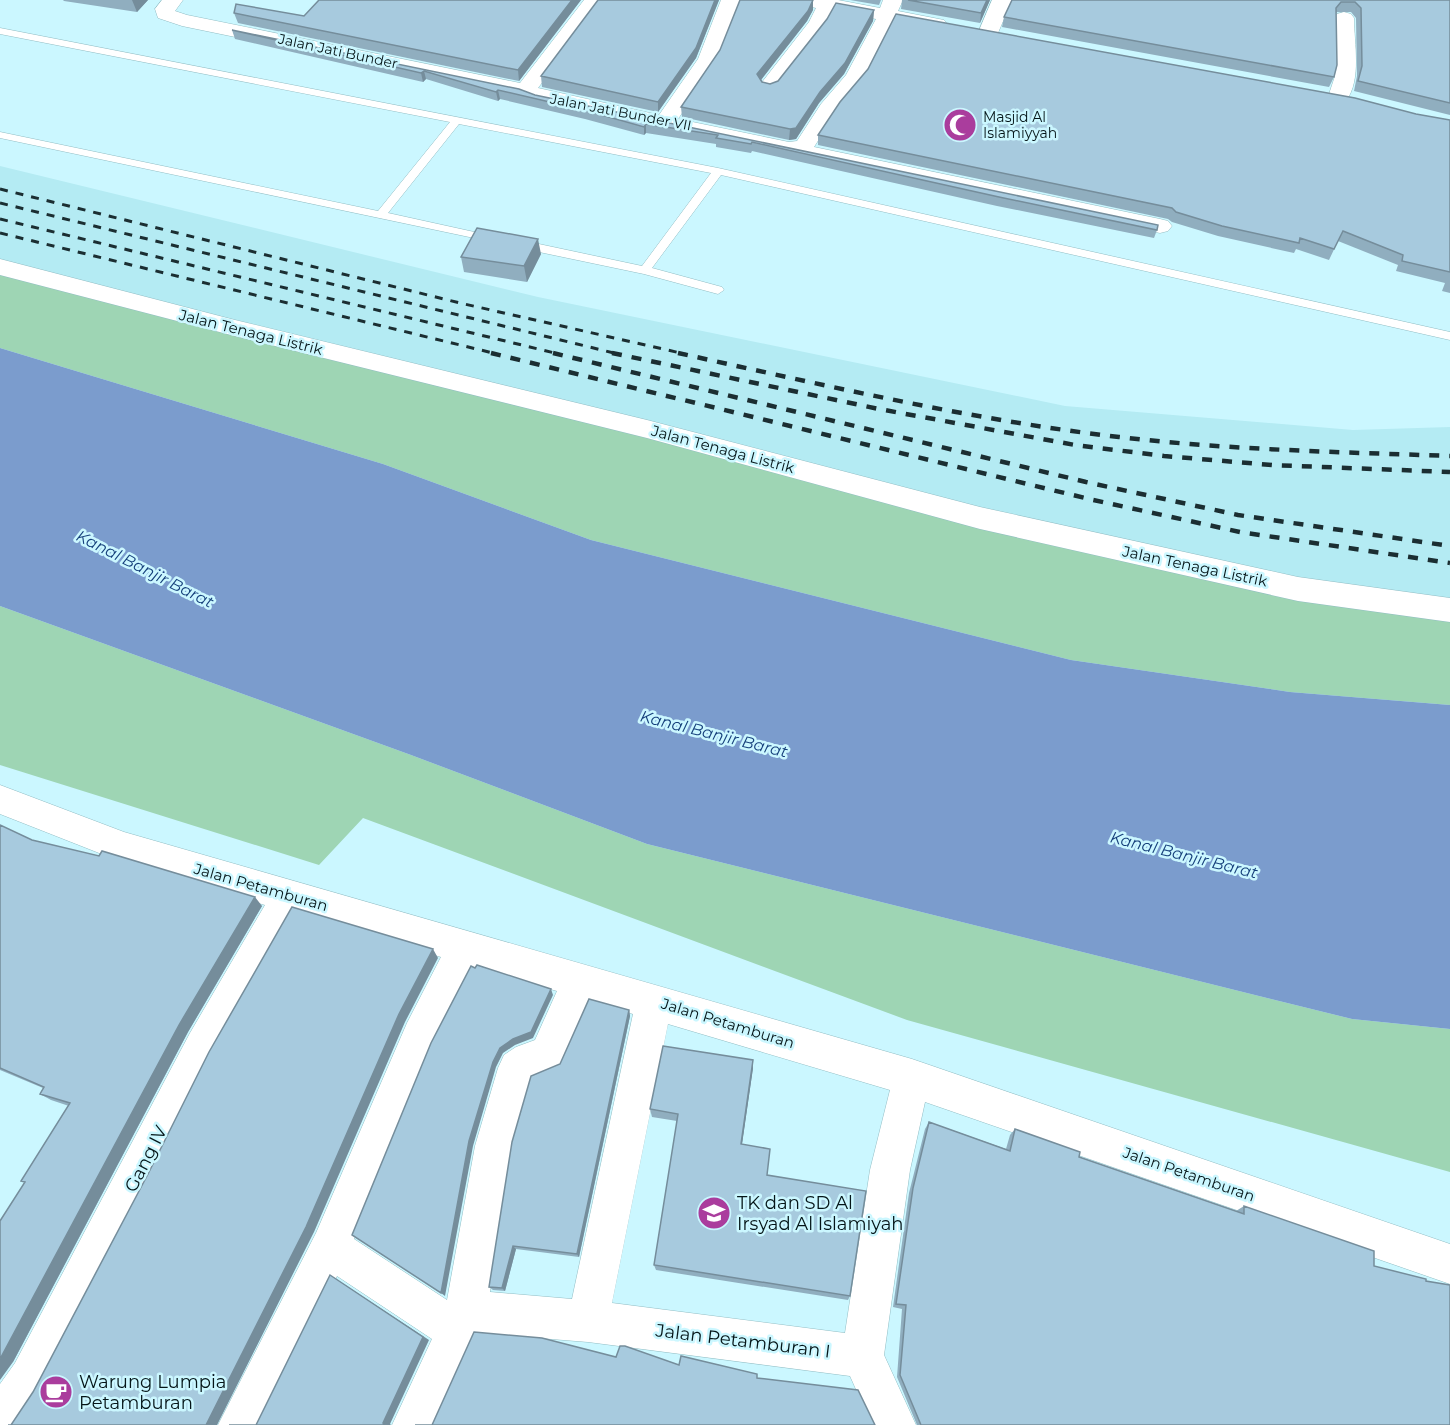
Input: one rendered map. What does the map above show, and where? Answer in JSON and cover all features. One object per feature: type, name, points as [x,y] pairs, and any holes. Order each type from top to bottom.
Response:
[{"type":"street","name":"Jalan Jati Bunder","points":[[173,0],[165,9],[165,14],[182,20],[528,91]]},
{"type":"street","name":"Jalan Jati Bunder VII","points":[[594,0],[532,80],[528,91],[537,96],[666,121],[1160,226]]},
{"type":"street","points":[[666,121],[708,59],[731,0]]},
{"type":"street","points":[[807,0],[828,4],[890,8],[960,28],[1011,38]]},
{"type":"street","points":[[988,33],[1002,0]]},
{"type":"street","points":[[769,86],[819,24],[828,4]]},
{"type":"street","points":[[790,148],[804,146],[828,108],[855,78],[890,8]]},
{"type":"street","points":[[1317,93],[1352,100],[1345,76],[1344,18]]},
{"type":"street","name":"Jalan Tenaga Listrik","points":[[0,267],[235,328],[647,429],[980,518],[1298,589],[1450,610]]},
{"type":"street","name":"Jalan Petamburan","points":[[0,799],[122,847],[912,1078],[1450,1264]]},
{"type":"street","name":"Gang IV","points":[[0,1422],[30,1378],[203,1046],[290,895]]},
{"type":"street","points":[[240,1425],[256,1398],[330,1247],[420,1036],[466,946]]},
{"type":"street","points":[[414,1425],[462,1321],[494,1146],[517,1068],[529,1060],[547,1055],[580,980]]},
{"type":"street","points":[[588,1321],[654,1001]]},
{"type":"street","points":[[894,1425],[863,1356],[890,1170],[912,1078]]},
{"type":"street","points":[[330,1247],[462,1321]]},
{"type":"street","name":"Jalan Petamburan I","points":[[462,1321],[588,1321],[863,1356]]},
{"type":"lane","points":[[0,31],[718,171],[1450,336]]},
{"type":"lane","points":[[381,215],[457,120]]},
{"type":"lane","points":[[0,135],[645,270],[718,290]]},
{"type":"lane","points":[[645,270],[718,171]]},
{"type":"shaded area","points":[[0,166],[538,297],[1065,406],[1353,430],[1450,427],[1450,608],[1262,583],[0,268]]},
{"type":"green space","points":[[0,268],[1262,583],[1450,608],[1450,705],[1290,692],[1071,660],[591,540],[383,464],[0,348]]},
{"type":"green space","points":[[0,606],[411,755],[647,844],[1352,1019],[1450,1029],[1450,1172],[907,1020],[363,818],[319,865],[0,765]]},
{"type":"water","name":"Kanal Banjir Barat","points":[[0,348],[383,464],[591,540],[1071,660],[1290,692],[1450,705],[1450,1029],[1352,1019],[647,844],[411,755],[0,606]]},
{"type":"building","points":[[319,0],[572,0],[518,70],[234,13],[236,4],[304,16]]},
{"type":"building","points":[[598,0],[715,0],[696,48],[658,102],[541,76]]},
{"type":"building","points":[[740,0],[813,0],[808,11],[757,74],[762,82],[770,84],[778,81],[827,19],[836,3],[874,10],[845,63],[820,92],[796,128],[790,129],[681,107],[720,50]]},
{"type":"building","points":[[908,0],[987,0],[981,13]]},
{"type":"building","points":[[1012,0],[1450,0],[1450,103],[1358,81],[1362,66],[1361,8],[1355,2],[1341,2],[1336,8],[1337,65],[1334,77],[1004,17]]},
{"type":"building","points":[[896,14],[1355,98],[1416,114],[1450,120],[1450,272],[1402,261],[1403,255],[1343,231],[1334,249],[1300,238],[1299,243],[1222,226],[1176,212],[1172,208],[818,135],[840,102],[868,69]]},
{"type":"building","points":[[232,30],[1158,225],[1157,230],[752,142],[751,144],[716,138],[718,135],[646,124],[644,127],[584,110],[498,90],[496,92],[424,71],[421,73]]},
{"type":"building","points":[[477,228],[538,239],[524,266],[461,257]]},
{"type":"building","points":[[0,825],[32,840],[99,856],[102,851],[255,897],[179,1025],[0,1359],[0,1221],[25,1182],[21,1181],[70,1103],[40,1094],[44,1087],[0,1068]]},
{"type":"building","points":[[292,907],[433,949],[399,1014],[306,1227],[206,1425],[11,1425],[33,1392],[148,1174],[209,1052]]},
{"type":"building","points":[[477,965],[551,989],[531,1032],[513,1039],[500,1048],[493,1062],[469,1141],[441,1293],[352,1235],[431,1043],[471,966],[475,968]]},
{"type":"building","points":[[589,999],[629,1010],[577,1254],[513,1246],[502,1288],[489,1287],[512,1142],[531,1076],[560,1064]]},
{"type":"building","name":"TK dan SD Al Irsyad Al Islamiyah","points":[[663,1046],[753,1060],[741,1144],[770,1149],[767,1175],[866,1191],[850,1296],[654,1265],[678,1114],[650,1109]]},
{"type":"building","points":[[929,1122],[1010,1151],[1015,1129],[1080,1152],[1079,1157],[1244,1214],[1244,1206],[1374,1251],[1374,1266],[1426,1279],[1426,1281],[1450,1285],[1450,1425],[921,1425],[900,1375],[906,1305],[896,1304],[913,1188]]},
{"type":"building","points":[[330,1275],[423,1337],[384,1425],[256,1425]]},
{"type":"building","points":[[474,1332],[542,1338],[616,1357],[620,1346],[625,1346],[679,1365],[681,1356],[757,1374],[757,1378],[858,1390],[875,1425],[432,1425]]},
{"type":"railway","points":[[0,189],[460,303],[685,354]]},
{"type":"railway","points":[[0,203],[618,354]]},
{"type":"railway","points":[[0,219],[559,354]]},
{"type":"railway","points":[[0,233],[497,354]]},
{"type":"railway","points":[[491,353],[1089,499],[1240,532],[1450,563]]},
{"type":"railway","points":[[553,353],[1086,482],[1238,515],[1450,546]]},
{"type":"railway","points":[[612,353],[879,409],[1075,445],[1164,456],[1272,465],[1450,472]]},
{"type":"railway","points":[[678,353],[898,401],[1064,430],[1202,445],[1450,456]]},
{"type":"place","name":"Masjid Al Islamiyyah","points":[[960,125]]},
{"type":"place","name":"TK dan SD Al Irsyad Al Islamiyah","points":[[714,1213]]},
{"type":"place","name":"Warung Lumpia Petamburan","points":[[56,1392]]}]
